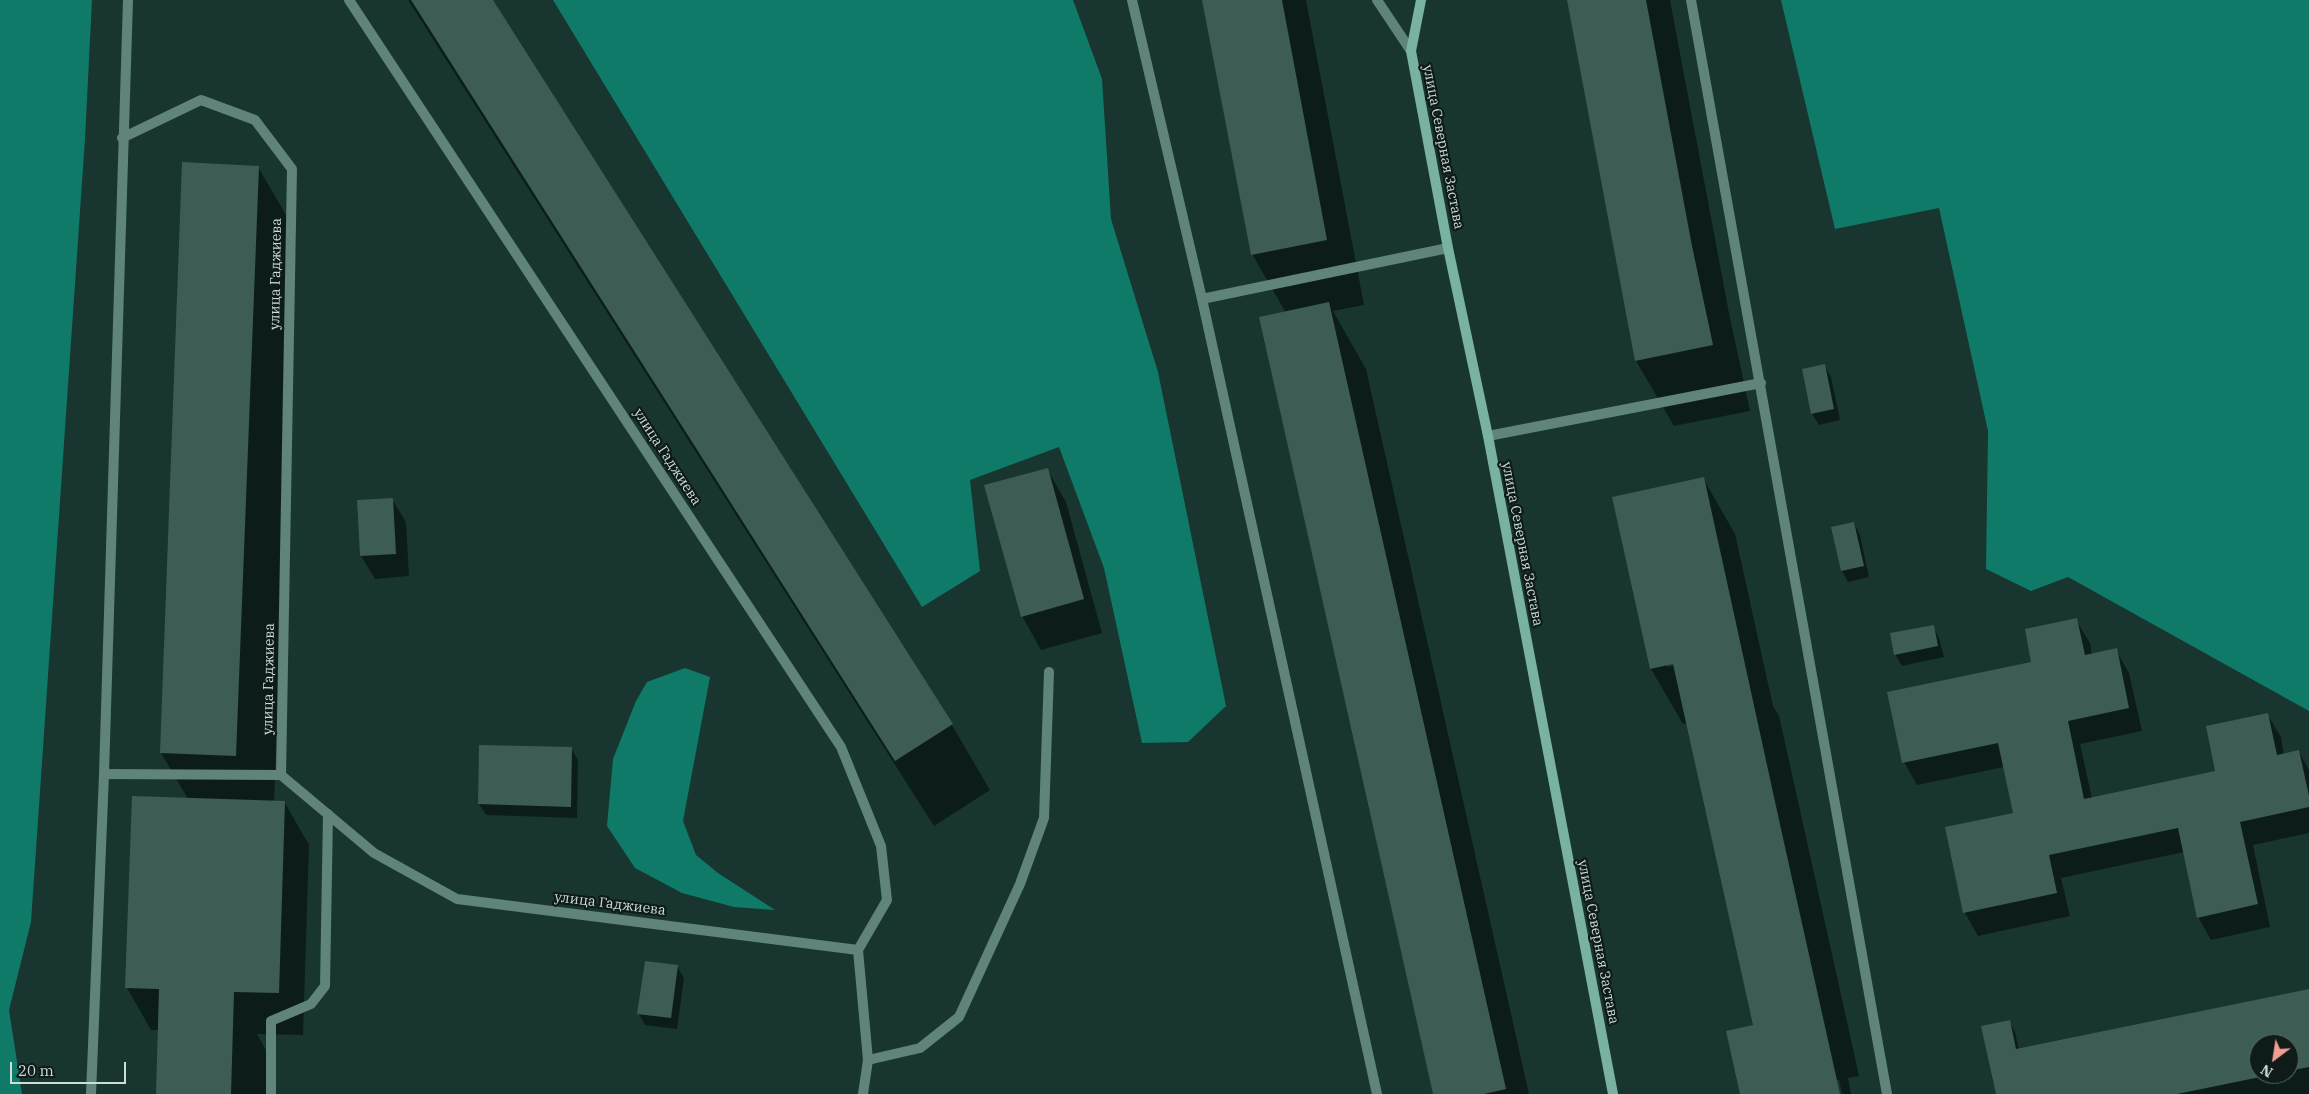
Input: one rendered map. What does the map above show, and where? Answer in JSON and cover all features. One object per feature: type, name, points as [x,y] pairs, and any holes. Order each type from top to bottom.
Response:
[{"type":"street","points":[[91,1094],[104,774],[122,138],[128,0]]},
{"type":"street","name":"улица Гаджиева","points":[[122,138],[201,100],[255,120],[292,169],[281,775],[374,853],[457,899],[858,950],[886,900],[881,846],[842,747],[349,0]]},
{"type":"street","points":[[1132,0],[1202,299],[1377,1094]]},
{"type":"street","points":[[1377,0],[1411,51]]},
{"type":"street","name":"улица Северная Застава","points":[[1421,0],[1411,51],[1448,248],[1488,436],[1613,1094]]},
{"type":"street","points":[[1691,0],[1887,1094]]},
{"type":"street","points":[[1202,299],[1448,248]]},
{"type":"street","points":[[1488,436],[1761,383]]},
{"type":"street","points":[[868,1060],[920,1048],[959,1017],[1020,884],[1044,818],[1050,672]]},
{"type":"street","points":[[104,774],[281,775]]},
{"type":"street","points":[[271,1094],[271,1021],[311,1004],[326,986],[328,814]]},
{"type":"street","points":[[858,950],[868,1060],[862,1094]]},
{"type":"green space","points":[[0,0],[92,0],[85,139],[31,922],[9,1010],[22,1094],[0,1094]]},
{"type":"green space","points":[[553,0],[1073,0],[1102,79],[1111,219],[1158,372],[1226,706],[1188,742],[1142,743],[1104,568],[1059,447],[970,480],[980,571],[922,607]]},
{"type":"green space","points":[[1781,0],[2309,0],[2309,711],[2068,577],[2031,591],[1986,569],[1988,431],[1939,208],[1835,229]]},
{"type":"green space","points":[[685,668],[710,677],[683,821],[696,855],[718,873],[775,910],[734,907],[682,893],[635,868],[607,826],[613,759],[636,701],[647,682]]},
{"type":"building","points":[[411,0],[493,0],[953,724],[895,761]]},
{"type":"building","points":[[1202,0],[1282,0],[1327,240],[1251,255]]},
{"type":"building","points":[[1567,0],[1646,0],[1692,246],[1713,345],[1635,361]]},
{"type":"building","points":[[182,162],[259,166],[236,756],[160,753]]},
{"type":"building","points":[[1329,302],[1506,1089],[1484,1094],[1433,1094],[1259,317]]},
{"type":"building","points":[[1825,364],[1834,409],[1811,414],[1802,369]]},
{"type":"building","points":[[1048,468],[1084,599],[1021,617],[984,485]]},
{"type":"building","points":[[1704,477],[1840,1094],[1740,1094],[1726,1031],[1753,1025],[1673,664],[1650,669],[1612,497]]},
{"type":"building","points":[[393,498],[396,554],[360,556],[357,500]]},
{"type":"building","points":[[1854,522],[1864,566],[1841,571],[1831,527]]},
{"type":"building","points":[[2077,618],[2085,655],[2117,648],[2129,708],[2068,721],[2084,799],[2215,771],[2206,726],[2268,713],[2277,755],[2299,750],[2309,796],[2309,807],[2240,822],[2258,904],[2197,918],[2178,828],[2049,855],[2057,893],[1963,913],[1945,827],[2013,813],[1998,743],[1902,763],[1887,692],[2031,662],[2025,629]]},
{"type":"building","points":[[1934,625],[1938,646],[1894,655],[1890,633]]},
{"type":"building","points":[[479,745],[572,747],[571,807],[478,804]]},
{"type":"building","points":[[132,796],[285,801],[279,993],[234,992],[231,1094],[156,1094],[159,989],[125,988]]},
{"type":"building","points":[[645,961],[678,965],[671,1018],[637,1014]]},
{"type":"building","points":[[2309,989],[2309,1067],[2299,1069],[2299,1034],[2249,1034],[2249,1079],[2177,1094],[1996,1094],[1981,1026],[2010,1020],[2016,1049]]}]
